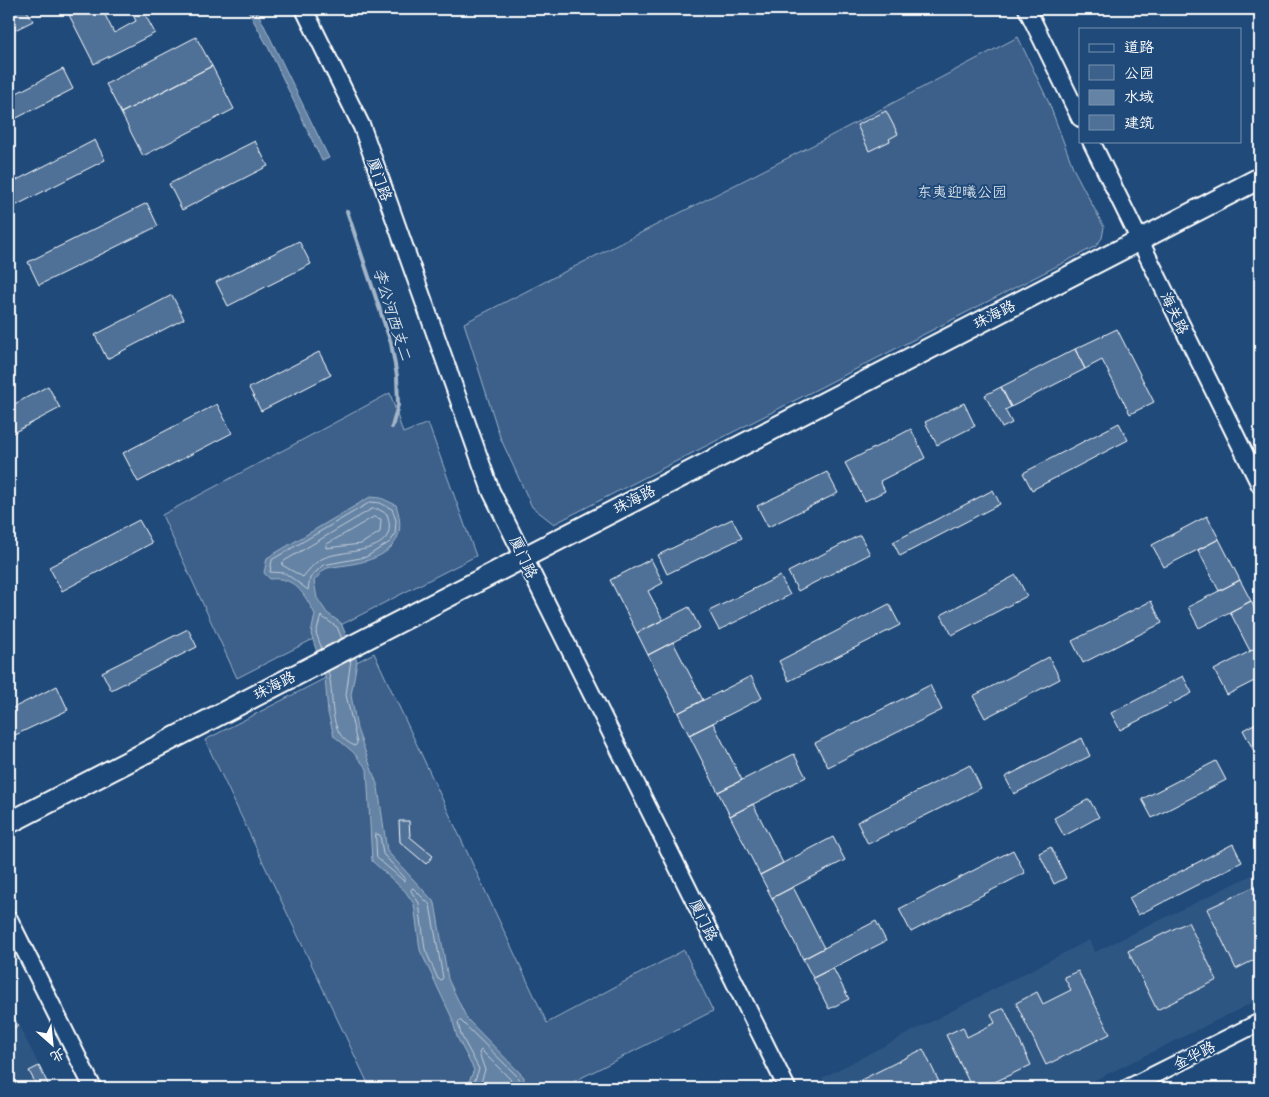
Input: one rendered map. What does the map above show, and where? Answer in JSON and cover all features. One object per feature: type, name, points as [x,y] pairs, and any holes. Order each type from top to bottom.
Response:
[{"type":"main road","name":"珠海路","points":[[9,822],[1260,178]]},
{"type":"street","name":"厦门路","points":[[304,9],[362,127],[491,490],[787,1088]]},
{"type":"street","points":[[1027,9],[1079,116]]},
{"type":"street","name":"海关路","points":[[1091,142],[1260,485]]},
{"type":"street","points":[[9,919],[93,1088]]},
{"type":"street","name":"金华路","points":[[1128,1088],[1260,1022]]},
{"type":"shaded area","points":[[1260,871],[1260,999],[1079,1088],[827,1088],[822,1078],[1089,940],[1095,952]]},
{"type":"shaded area","points":[[9,1006],[22,1032],[51,1088],[9,1088]]},
{"type":"green space","name":"东夷迎曦公园","points":[[1018,37],[1049,103],[1074,170],[1104,227],[1102,238],[1096,246],[554,524],[532,507],[500,437],[464,323],[815,144]]},
{"type":"green space","points":[[390,393],[403,433],[428,423],[476,556],[237,678],[162,515]]},
{"type":"green space","points":[[374,653],[547,1023],[684,950],[713,1011],[573,1082],[576,1088],[370,1088],[205,740]]},
{"type":"water","points":[[247,9],[256,9],[329,158],[322,161],[268,47]]},
{"type":"water","points":[[370,497],[381,498],[396,505],[400,529],[397,538],[392,546],[375,557],[349,565],[325,569],[314,581],[317,598],[327,613],[341,623],[357,661],[351,695],[357,729],[378,787],[387,851],[435,903],[448,979],[467,1019],[524,1077],[524,1088],[466,1088],[474,1070],[457,1037],[452,1018],[420,950],[414,904],[405,891],[372,861],[367,769],[353,752],[334,736],[328,713],[325,677],[311,634],[315,614],[303,593],[292,583],[286,580],[270,579],[264,573],[267,558]]},
{"type":"building","points":[[9,9],[26,9],[33,21],[9,33]]},
{"type":"building","points":[[66,9],[102,9],[114,33],[136,21],[130,9],[142,9],[155,33],[94,64]]},
{"type":"building","points":[[196,37],[212,66],[121,113],[106,84]]},
{"type":"building","points":[[212,66],[234,109],[143,156],[121,113]]},
{"type":"building","points":[[63,69],[73,89],[9,122],[9,97]]},
{"type":"building","points":[[886,111],[898,134],[889,139],[890,141],[869,151],[857,125]]},
{"type":"building","points":[[95,140],[105,160],[9,209],[9,184]]},
{"type":"building","points":[[255,141],[268,166],[182,210],[169,184]]},
{"type":"building","points":[[147,203],[158,226],[39,285],[28,262]]},
{"type":"building","points":[[299,241],[311,264],[228,306],[216,282]]},
{"type":"building","points":[[9,285],[15,297],[9,300]]},
{"type":"building","points":[[172,295],[184,319],[107,359],[95,335]]},
{"type":"building","points":[[1117,329],[1154,402],[1130,414],[1102,360],[1085,369],[1075,349]]},
{"type":"building","points":[[1075,349],[1085,369],[1011,407],[1001,387]]},
{"type":"building","points":[[319,352],[331,375],[261,411],[249,388]]},
{"type":"building","points":[[48,386],[60,408],[9,435],[9,407]]},
{"type":"building","points":[[1001,387],[1011,407],[1005,410],[1012,423],[1002,428],[985,395]]},
{"type":"building","points":[[964,403],[975,426],[937,445],[925,422]]},
{"type":"building","points":[[217,404],[232,433],[138,482],[123,453]]},
{"type":"building","points":[[1119,423],[1128,440],[1032,490],[1023,473]]},
{"type":"building","points":[[911,429],[925,458],[880,481],[885,491],[865,501],[845,463]]},
{"type":"building","points":[[827,472],[838,493],[768,527],[757,506]]},
{"type":"building","points":[[993,490],[1000,504],[900,556],[893,542]]},
{"type":"building","points":[[1207,516],[1219,539],[1164,567],[1152,545]]},
{"type":"building","points":[[732,519],[742,538],[667,574],[658,555]]},
{"type":"building","points":[[139,520],[152,543],[62,591],[49,567]]},
{"type":"building","points":[[860,535],[870,554],[798,591],[788,572]]},
{"type":"building","points":[[1219,539],[1240,580],[1219,591],[1198,550]]},
{"type":"building","points":[[651,559],[663,583],[648,591],[663,620],[637,633],[610,580]]},
{"type":"building","points":[[1016,575],[1027,596],[952,635],[941,615]]},
{"type":"building","points":[[780,576],[790,595],[719,630],[709,611]]},
{"type":"building","points":[[1240,580],[1251,601],[1199,628],[1188,607]]},
{"type":"building","points":[[1151,601],[1162,623],[1083,663],[1072,641]]},
{"type":"building","points":[[1251,601],[1260,619],[1260,646],[1250,651],[1230,612]]},
{"type":"building","points":[[889,604],[900,625],[789,681],[779,661]]},
{"type":"building","points":[[689,607],[700,628],[648,655],[637,633]]},
{"type":"building","points":[[188,629],[197,647],[111,690],[102,672]]},
{"type":"building","points":[[673,642],[703,700],[678,713],[648,655]]},
{"type":"building","points":[[1260,646],[1260,678],[1227,695],[1214,670]]},
{"type":"building","points":[[1049,657],[1060,679],[985,718],[973,696]]},
{"type":"building","points":[[751,676],[762,698],[689,735],[678,713]]},
{"type":"building","points":[[1183,676],[1192,693],[1120,730],[1111,713]]},
{"type":"building","points":[[930,685],[942,710],[828,767],[815,743]]},
{"type":"building","points":[[57,686],[68,710],[9,738],[9,710]]},
{"type":"building","points":[[1260,721],[1260,750],[1255,753],[1243,730]]},
{"type":"building","points":[[713,723],[742,780],[718,792],[689,735]]},
{"type":"building","points":[[1082,738],[1090,756],[1014,794],[1005,777]]},
{"type":"building","points":[[794,754],[806,777],[730,816],[718,792]]},
{"type":"building","points":[[1216,761],[1226,780],[1152,818],[1142,799]]},
{"type":"building","points":[[970,765],[981,788],[868,844],[857,822]]},
{"type":"building","points":[[1089,799],[1099,817],[1064,836],[1054,818]]},
{"type":"building","points":[[753,804],[783,863],[760,875],[730,816]]},
{"type":"building","points":[[399,821],[409,821],[410,837],[433,856],[426,864],[400,842]]},
{"type":"building","points":[[833,837],[845,860],[772,898],[760,875]]},
{"type":"building","points":[[1233,844],[1242,862],[1138,915],[1129,898]]},
{"type":"building","points":[[1051,847],[1066,878],[1054,884],[1039,853]]},
{"type":"building","points":[[1013,850],[1025,873],[911,932],[899,909]]},
{"type":"building","points":[[1260,884],[1260,957],[1236,969],[1207,909]]},
{"type":"building","points":[[793,887],[824,948],[803,959],[772,898]]},
{"type":"building","points":[[876,921],[886,941],[813,978],[803,959]]},
{"type":"building","points":[[1188,922],[1217,980],[1157,1010],[1128,951]]},
{"type":"building","points":[[833,968],[849,999],[829,1009],[813,978]]},
{"type":"building","points":[[1078,971],[1110,1034],[1046,1065],[1016,1003],[1037,992],[1043,1004],[1071,990],[1064,977]]},
{"type":"building","points":[[9,1008],[18,1026],[9,1030]]},
{"type":"building","points":[[1004,1008],[1031,1065],[982,1088],[972,1088],[946,1035],[963,1027],[967,1037],[995,1023],[991,1014]]},
{"type":"building","points":[[923,1049],[942,1088],[865,1088],[861,1080]]},
{"type":"building","points":[[39,1066],[49,1086],[44,1088],[38,1088],[29,1071]]},
{"type":"waterway","name":"李公河西支二","points":[[347,211],[391,343],[397,376],[398,405],[392,427]]}]
